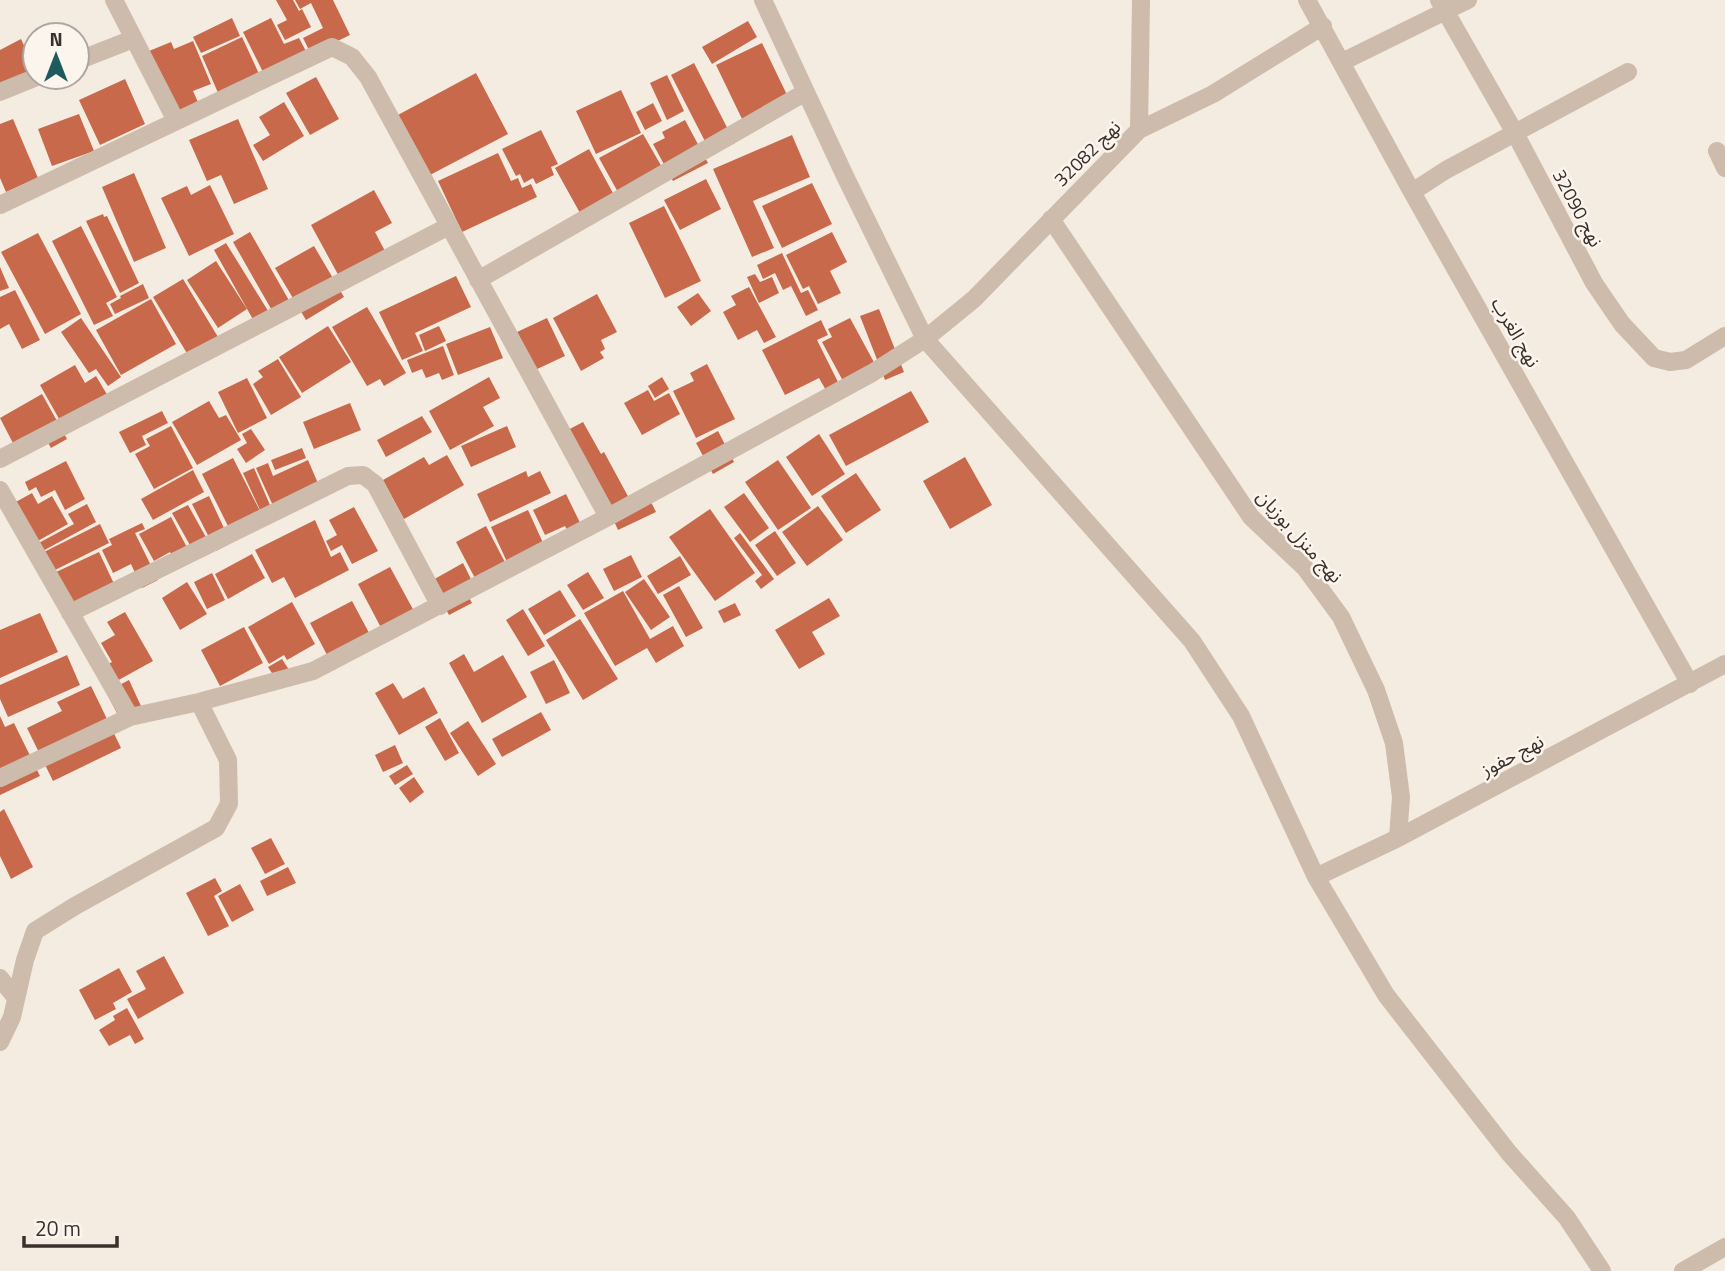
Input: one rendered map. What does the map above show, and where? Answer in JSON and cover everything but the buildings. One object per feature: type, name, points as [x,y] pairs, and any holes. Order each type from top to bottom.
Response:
[{"type":"street","points":[[114,0],[176,121]]},
{"type":"street","points":[[763,0],[925,339],[1192,641],[1241,716],[1316,877],[1387,995],[1508,1153],[1567,1219],[1602,1271]]},
{"type":"street","name":"نهج 32082","points":[[0,778],[130,717],[199,702],[313,671],[608,517],[872,373],[925,339],[974,299],[1139,130],[1141,0]]},
{"type":"street","name":"نهج الغرب","points":[[1307,0],[1349,59],[1412,191],[1690,684]]},
{"type":"street","points":[[1349,59],[1442,6],[1468,0]]},
{"type":"street","name":"نهج 32090","points":[[1442,6],[1515,133],[1594,284],[1622,324],[1654,358],[1670,362],[1686,360],[1725,336]]},
{"type":"street","points":[[1139,130],[1213,94],[1323,26]]},
{"type":"street","points":[[91,56],[133,39]]},
{"type":"street","points":[[0,205],[332,47],[352,57],[368,77],[608,517]]},
{"type":"street","points":[[1412,191],[1628,72]]},
{"type":"street","points":[[0,92],[21,83]]},
{"type":"street","points":[[478,280],[806,92]]},
{"type":"street","points":[[1717,151],[1725,168]]},
{"type":"street","name":"نهج منزل بوزيان","points":[[1051,219],[1251,517],[1306,568],[1341,617],[1376,690],[1394,743],[1401,797],[1398,838]]},
{"type":"street","points":[[0,459],[449,226]]},
{"type":"street","points":[[70,612],[348,476],[363,475],[375,484],[440,606]]},
{"type":"street","points":[[0,490],[130,717]]},
{"type":"street","name":"نهج حفوز","points":[[1316,877],[1398,838],[1725,664]]},
{"type":"street","points":[[0,1042],[12,1017],[25,960],[36,931],[75,906],[216,828],[229,804],[228,760],[199,702]]},
{"type":"street","points":[[0,978],[16,998]]},
{"type":"street","points":[[1683,1271],[1725,1247]]}]
